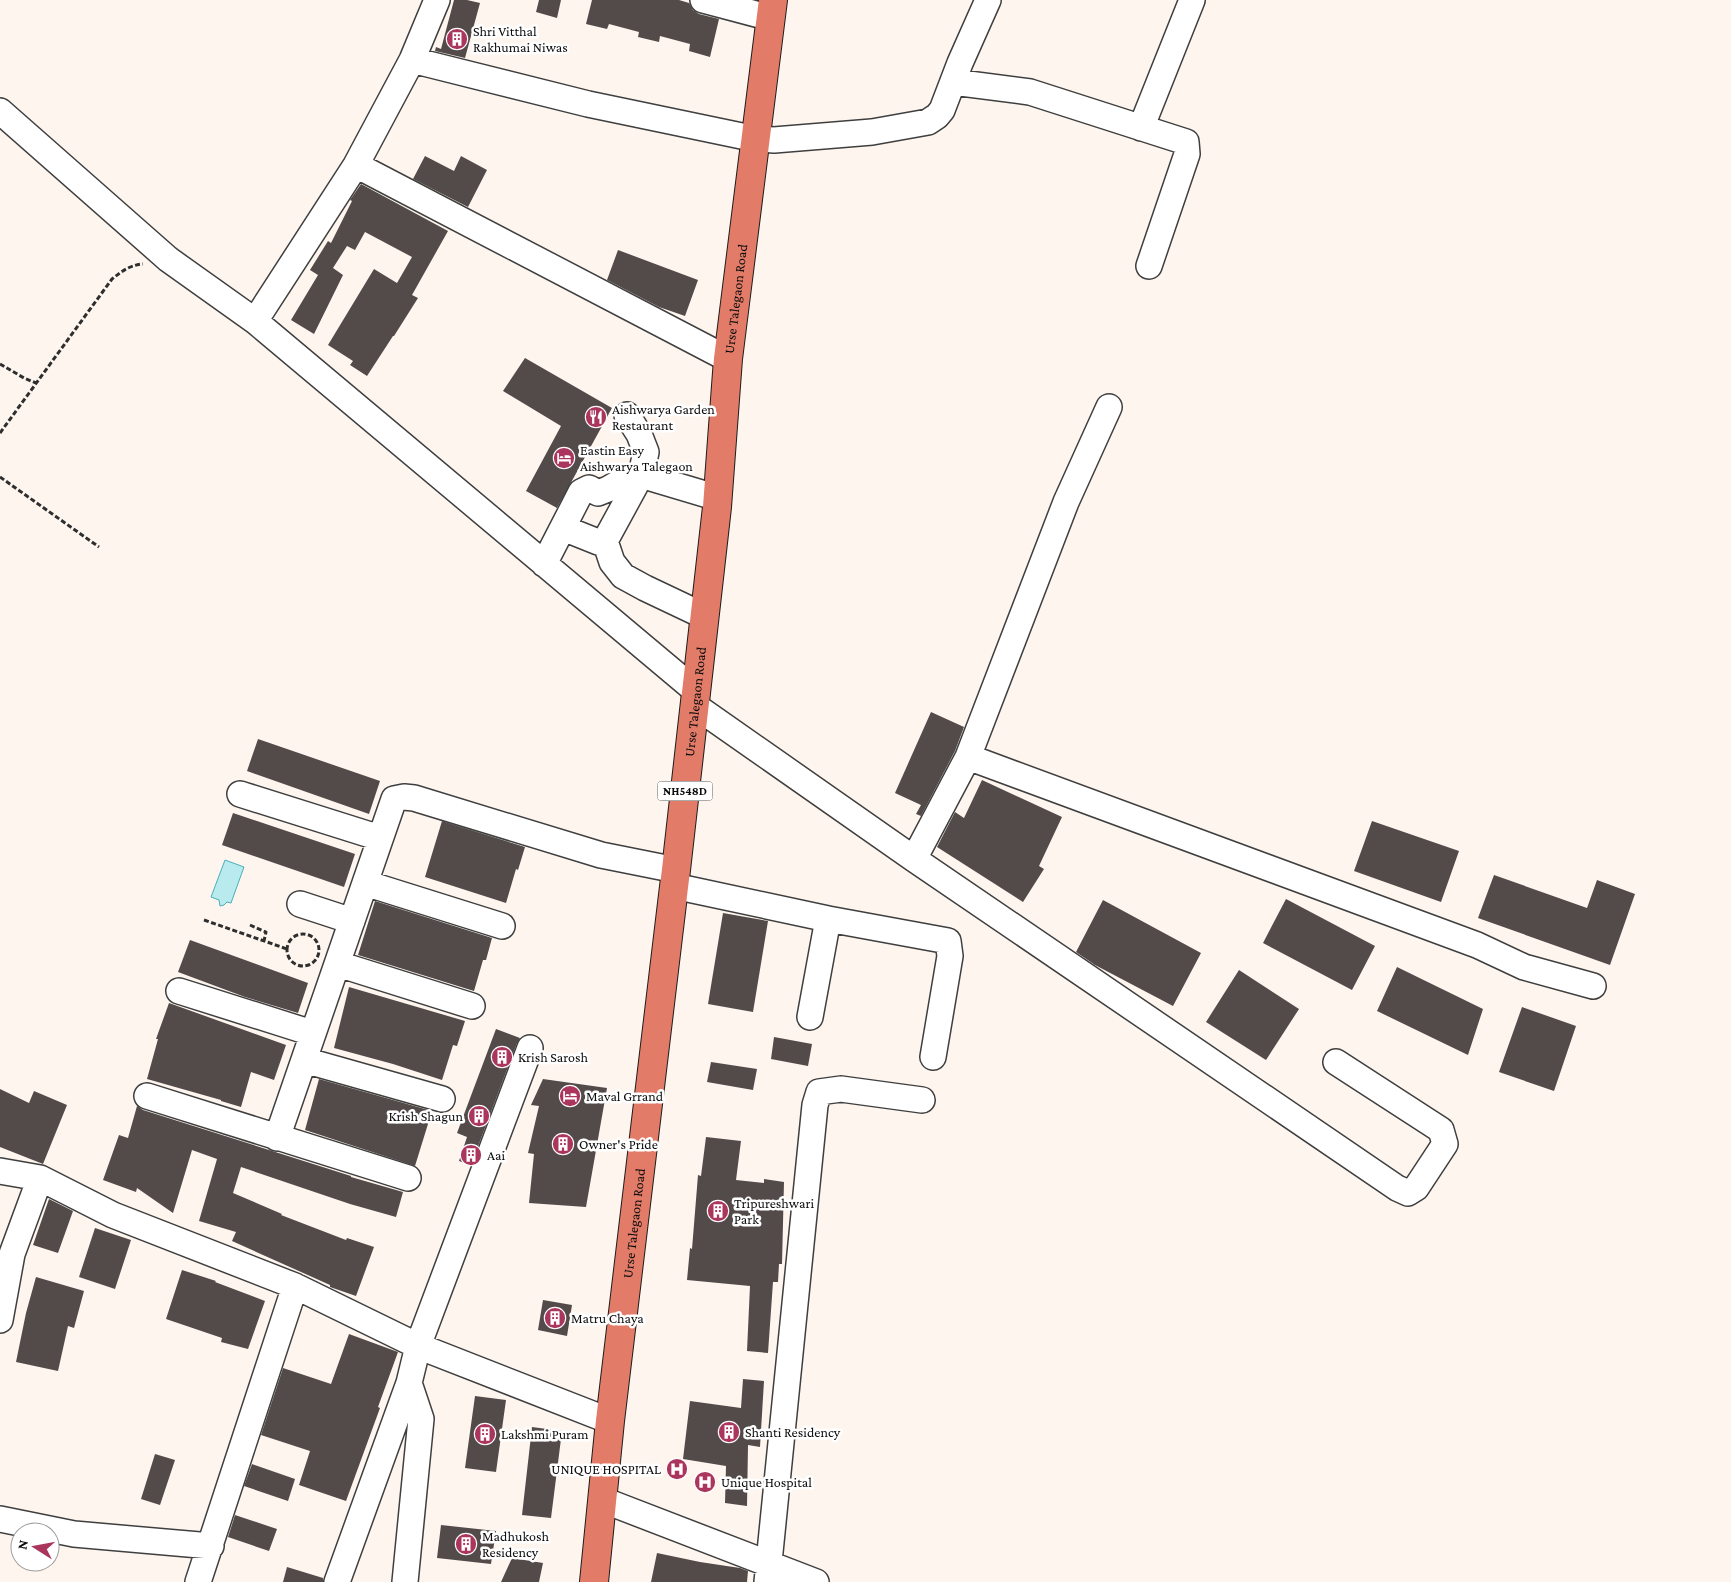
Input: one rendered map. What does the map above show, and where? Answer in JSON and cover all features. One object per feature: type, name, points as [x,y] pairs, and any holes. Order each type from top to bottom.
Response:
[{"type":"highway","name":"Urse Talegaon Road","points":[[594,1582],[610,1421],[718,498],[728,359],[772,9]]},
{"type":"street","points":[[255,321],[356,165],[412,60],[437,0]]},
{"type":"street","points":[[703,0],[772,9]]},
{"type":"street","points":[[412,60],[588,104],[756,139],[774,140],[872,132],[928,122],[937,116],[942,110],[988,0]]},
{"type":"street","points":[[1141,128],[1192,0]]},
{"type":"street","points":[[953,82],[1030,92],[1186,142],[1187,154],[1149,266]]},
{"type":"street","points":[[0,111],[168,260],[255,321],[544,564],[695,698],[914,859],[1397,1188],[1408,1193],[1416,1188],[1445,1144],[1441,1130],[1336,1062]]},
{"type":"street","points":[[356,165],[728,359]]},
{"type":"street","points":[[914,859],[968,757],[1066,502],[1109,407]]},
{"type":"street","points":[[627,415],[639,434],[646,452],[640,478],[605,541],[612,562],[623,576],[704,616]]},
{"type":"street","points":[[544,564],[582,492],[589,488],[598,492],[608,489],[627,478],[640,478],[718,498]]},
{"type":"street","points":[[563,528],[598,542],[605,541]]},
{"type":"street","points":[[968,757],[1477,945],[1524,967],[1593,986]]},
{"type":"street","points":[[240,794],[380,838]]},
{"type":"street","points":[[277,1138],[394,800],[409,798],[675,878],[828,919],[948,941],[950,956],[933,1056]]},
{"type":"street","points":[[365,884],[502,926]]},
{"type":"street","points":[[300,904],[352,921]]},
{"type":"street","points":[[810,1017],[828,919]]},
{"type":"street","points":[[338,964],[472,1006]]},
{"type":"street","points":[[179,991],[312,1033]]},
{"type":"street","points":[[337,1582],[409,1383],[418,1346],[530,1048]]},
{"type":"street","points":[[304,1060],[442,1099]]},
{"type":"street","points":[[768,1573],[815,1105],[819,1092],[841,1089],[922,1100]]},
{"type":"street","points":[[147,1096],[408,1178]]},
{"type":"street","points":[[0,1171],[40,1178],[113,1215],[295,1286],[418,1346],[610,1421]]},
{"type":"street","points":[[0,1320],[12,1254],[40,1178]]},
{"type":"street","points":[[198,1582],[295,1286]]},
{"type":"street","points":[[405,1582],[421,1419],[409,1383]]},
{"type":"street","points":[[603,1500],[768,1573],[816,1582]]},
{"type":"street","points":[[0,1518],[74,1534],[211,1546]]},
{"type":"path","points":[[0,433],[112,279],[124,269],[136,265],[156,264],[168,260]]},
{"type":"path","points":[[0,364],[36,383]]},
{"type":"path","points":[[0,478],[99,547]]},
{"type":"path","points":[[204,920],[287,949]]},
{"type":"path","points":[[250,925],[266,932],[264,941]]},
{"type":"path","points":[[296,935],[308,935],[317,942],[319,954],[312,964],[301,966],[290,960],[287,949],[288,943],[296,935]]},
{"type":"water","points":[[225,860],[244,867],[231,903],[227,902],[220,906],[219,900],[211,897]]},
{"type":"building","points":[[454,0],[480,3],[465,58],[435,51],[436,47],[441,49]]},
{"type":"building","points":[[539,0],[561,0],[557,18],[536,12]]},
{"type":"building","points":[[592,0],[679,0],[689,3],[693,10],[699,14],[719,19],[710,57],[689,51],[690,44],[660,36],[659,42],[638,37],[639,32],[609,24],[607,29],[586,24]]},
{"type":"building","points":[[425,156],[454,171],[461,156],[487,170],[468,207],[413,179]]},
{"type":"building","points":[[361,184],[448,231],[412,295],[418,298],[367,376],[350,365],[353,361],[328,345],[374,269],[397,283],[412,257],[365,232],[355,250],[347,246],[333,268],[343,275],[314,334],[291,320],[318,275],[310,270],[328,241],[331,243],[352,201],[350,200]]},
{"type":"building","points":[[618,250],[698,280],[685,316],[659,307],[607,280]]},
{"type":"building","name":"Eastin Easy Aishwarya Talegaon","points":[[525,358],[612,408],[557,508],[526,491],[561,426],[503,391]]},
{"type":"building","points":[[931,712],[964,727],[955,751],[921,816],[916,814],[921,805],[895,793]]},
{"type":"building","points":[[258,739],[380,781],[369,814],[247,771]]},
{"type":"building","points":[[982,780],[1062,817],[1039,866],[1044,869],[1023,902],[937,847],[955,812],[964,818]]},
{"type":"building","points":[[233,813],[355,854],[344,887],[222,845]]},
{"type":"building","points":[[442,821],[525,847],[506,903],[425,877]]},
{"type":"building","points":[[1372,821],[1459,851],[1441,902],[1354,871]]},
{"type":"building","points":[[1494,875],[1587,908],[1597,880],[1635,894],[1610,965],[1478,918]]},
{"type":"building","points":[[1286,899],[1375,946],[1352,990],[1263,943]]},
{"type":"building","points":[[1103,900],[1201,953],[1173,1006],[1095,965],[1076,952]]},
{"type":"building","points":[[375,901],[492,938],[474,991],[358,955]]},
{"type":"building","points":[[723,913],[768,921],[753,1012],[708,1004]]},
{"type":"building","points":[[190,940],[308,983],[298,1013],[245,997],[178,972]]},
{"type":"building","points":[[1397,967],[1483,1009],[1468,1055],[1377,1011]]},
{"type":"building","points":[[1239,970],[1299,1009],[1266,1060],[1206,1022]]},
{"type":"building","points":[[349,987],[465,1021],[457,1046],[453,1045],[442,1080],[334,1048]]},
{"type":"building","points":[[169,1003],[286,1045],[274,1080],[251,1072],[241,1107],[147,1079],[158,1039],[156,1039]]},
{"type":"building","points":[[1522,1007],[1576,1026],[1554,1091],[1499,1072]]},
{"type":"building","points":[[496,1029],[520,1038],[471,1165],[459,1161],[467,1137],[457,1133]]},
{"type":"building","points":[[774,1037],[812,1044],[808,1066],[771,1059]]},
{"type":"building","points":[[711,1062],[757,1069],[753,1090],[707,1082]]},
{"type":"building","points":[[319,1079],[432,1111],[415,1166],[305,1130]]},
{"type":"building","points":[[543,1079],[607,1088],[586,1207],[529,1203],[534,1154],[528,1153],[539,1106],[531,1105]]},
{"type":"building","points":[[0,1089],[29,1103],[34,1091],[67,1105],[43,1164],[0,1147]]},
{"type":"building","points":[[137,1106],[143,1110],[403,1192],[396,1217],[350,1204],[241,1167],[233,1193],[281,1215],[346,1240],[347,1238],[374,1247],[356,1296],[330,1287],[330,1285],[232,1241],[236,1232],[199,1221],[217,1159],[192,1150],[173,1213],[137,1188],[136,1192],[103,1180],[119,1135],[128,1138]]},
{"type":"building","points":[[706,1137],[741,1141],[736,1180],[764,1183],[764,1179],[784,1182],[782,1264],[779,1264],[778,1282],[773,1282],[768,1353],[747,1351],[750,1286],[687,1280],[690,1248],[692,1249],[698,1175],[701,1176]]},
{"type":"building","points":[[49,1199],[73,1211],[58,1253],[33,1245]]},
{"type":"building","points":[[95,1228],[131,1240],[115,1289],[79,1277]]},
{"type":"building","points":[[182,1270],[216,1281],[265,1301],[248,1349],[221,1342],[222,1338],[166,1319]]},
{"type":"building","points":[[36,1277],[84,1291],[74,1328],[68,1326],[58,1371],[16,1362]]},
{"type":"building","name":"Matru Chaya","points":[[543,1300],[572,1305],[567,1336],[538,1330]]},
{"type":"building","points":[[349,1334],[398,1352],[346,1501],[299,1485],[310,1451],[261,1435],[283,1368],[331,1384]]},
{"type":"building","points":[[743,1379],[764,1381],[760,1447],[748,1445],[747,1506],[725,1503],[726,1466],[683,1459],[690,1401],[741,1408]]},
{"type":"building","name":"Lakshmi Puram","points":[[475,1396],[506,1400],[496,1472],[465,1468]]},
{"type":"building","points":[[532,1427],[562,1431],[551,1518],[522,1515]]},
{"type":"building","points":[[155,1454],[175,1460],[160,1505],[141,1499]]},
{"type":"building","points":[[252,1464],[295,1479],[288,1501],[244,1486]]},
{"type":"building","points":[[235,1515],[277,1529],[269,1551],[228,1537]]},
{"type":"building","name":"Madhukosh Residency","points":[[441,1525],[496,1531],[491,1564],[437,1558]]},
{"type":"building","points":[[657,1553],[740,1568],[748,1571],[747,1582],[651,1582]]},
{"type":"building","points":[[512,1558],[543,1563],[539,1582],[501,1582]]},
{"type":"building","points":[[287,1567],[323,1578],[323,1582],[283,1582]]},
{"type":"place","name":"Shri Vitthal Rakhumai Niwas","points":[[457,39]]},
{"type":"place","name":"Aishwarya Garden Restaurant","points":[[596,417]]},
{"type":"place","name":"Eastin Easy Aishwarya Talegaon","points":[[564,458]]},
{"type":"place","name":"Krish Sarosh","points":[[502,1057]]},
{"type":"place","name":"Maval Grrand","points":[[570,1096]]},
{"type":"place","name":"Krish Shagun","points":[[479,1116]]},
{"type":"place","name":"Owner's Pride","points":[[563,1144]]},
{"type":"place","name":"Aai","points":[[471,1155]]},
{"type":"place","name":"Tripureshwari Park","points":[[718,1211]]},
{"type":"place","name":"Matru Chaya","points":[[555,1318]]},
{"type":"place","name":"Shanti Residency","points":[[729,1432]]},
{"type":"place","name":"Lakshmi Puram","points":[[485,1434]]},
{"type":"place","name":"UNIQUE HOSPITAL","points":[[677,1469]]},
{"type":"place","name":"Unique Hospital","points":[[705,1482]]},
{"type":"place","name":"Madhukosh Residency","points":[[466,1544]]}]
